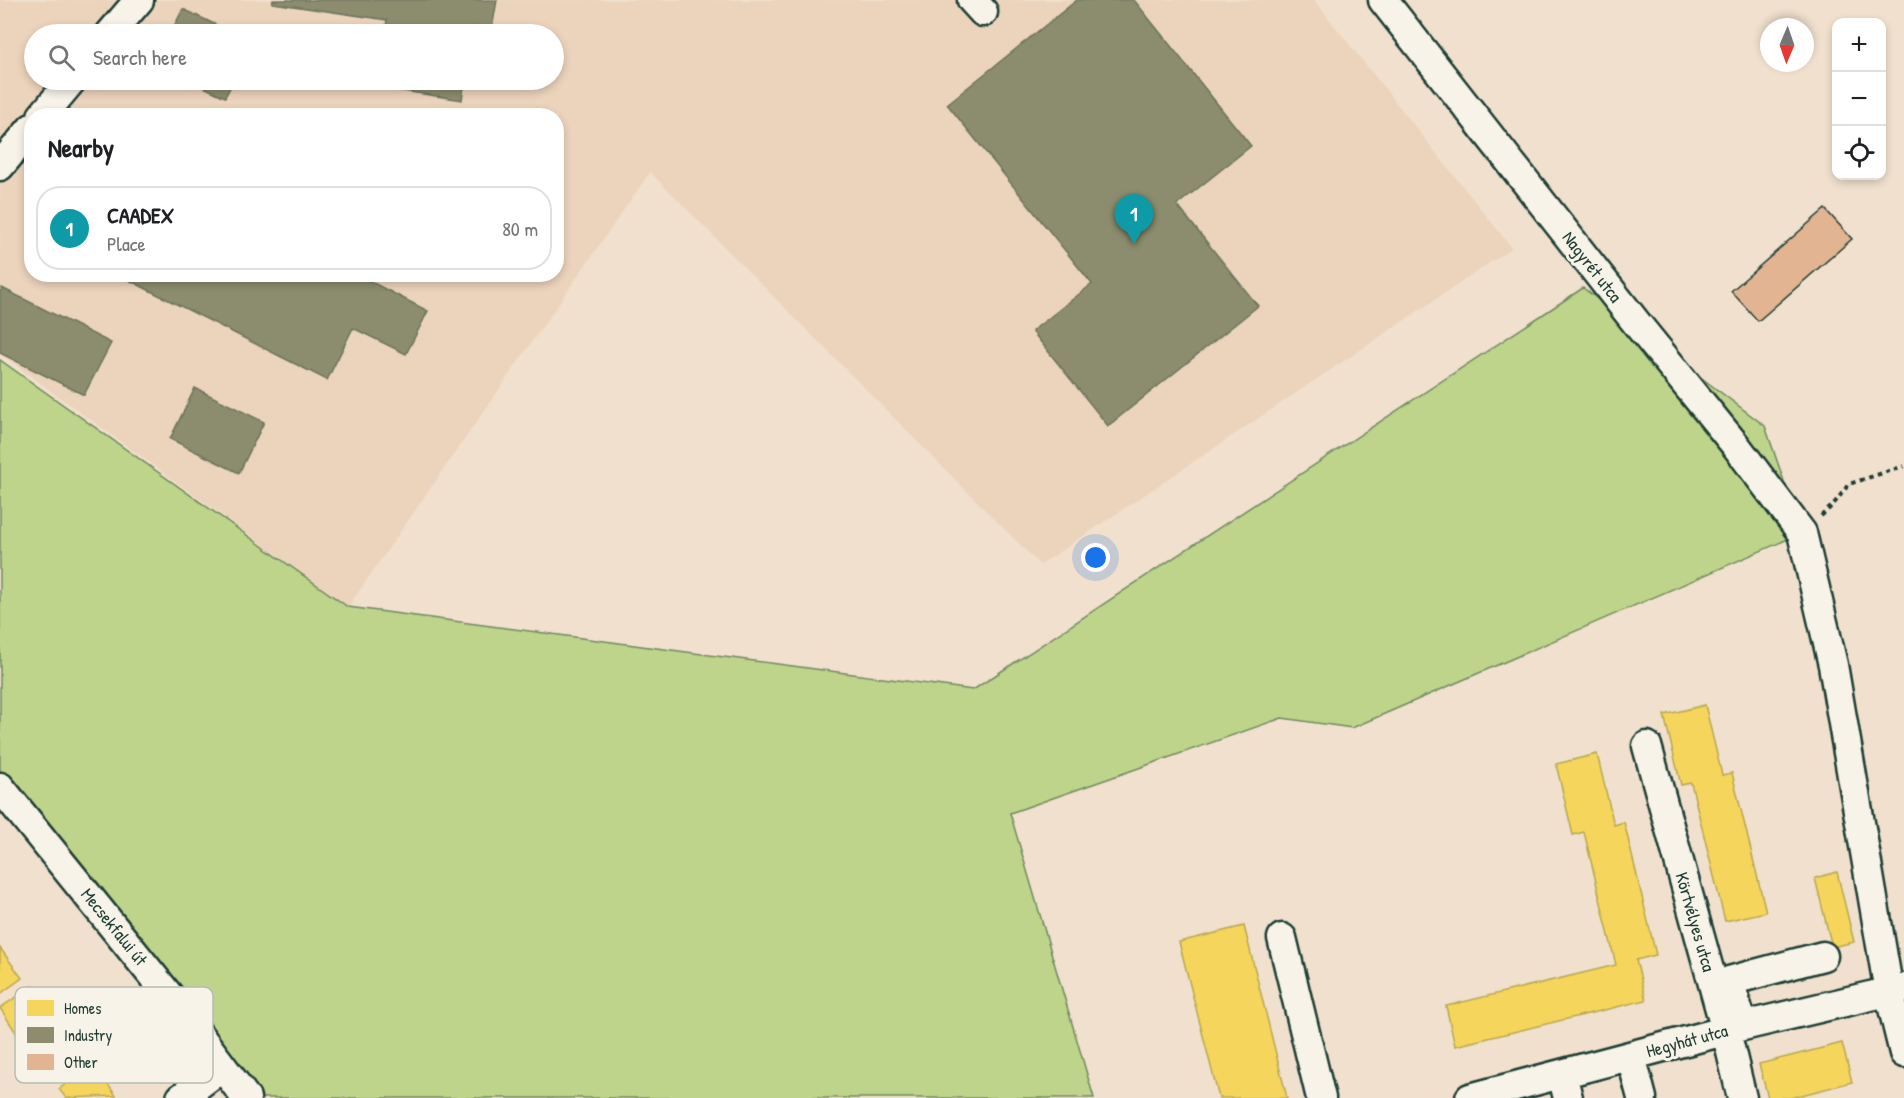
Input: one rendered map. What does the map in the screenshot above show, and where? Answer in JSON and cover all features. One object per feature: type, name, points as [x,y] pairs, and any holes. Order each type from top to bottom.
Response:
[{"type":"street","points":[[119,24],[139,0]]},
{"type":"street","name":"Nagyrét utca","points":[[1383,0],[1638,325],[1737,447],[1802,533]]},
{"type":"street","points":[[49,108],[64,90]]},
{"type":"street","points":[[0,166],[24,138]]},
{"type":"street","points":[[1802,533],[1833,665],[1896,990],[1904,1053]]},
{"type":"street","name":"Körtvélyes utca","points":[[1647,746],[1734,1029],[1742,1098]]},
{"type":"street","name":"Mecsekfalui út","points":[[0,787],[162,987]]},
{"type":"street","points":[[1282,938],[1321,1098]]},
{"type":"street","points":[[1734,1029],[1729,981],[1823,956]]},
{"type":"street","name":"Hegyhát utca","points":[[1487,1096],[1565,1086],[1631,1056],[1896,990]]},
{"type":"street","name":"Mecsekfalui út","points":[[213,1055],[246,1098]]},
{"type":"street","points":[[1631,1056],[1642,1098]]},
{"type":"street","points":[[213,1074],[222,1067]]},
{"type":"street","points":[[181,1098],[201,1083]]},
{"type":"path","points":[[1802,533],[1833,505],[1849,484],[1904,466]]},
{"type":"shaded area","points":[[0,0],[1314,0],[1512,248],[1040,565],[650,172],[348,607],[0,354]]},
{"type":"green space","points":[[1583,288],[1765,426],[1802,533],[1352,728],[1282,718],[1010,813],[1094,1098],[246,1098],[213,1056],[213,987],[158,987],[0,787],[0,360],[348,607],[973,690]]},
{"type":"building: Homes","points":[[1705,705],[1722,775],[1732,773],[1766,912],[1725,921],[1691,783],[1681,785],[1664,715]]},
{"type":"building: Homes","points":[[1597,754],[1614,825],[1624,822],[1656,955],[1636,960],[1646,1000],[1455,1046],[1446,1006],[1616,965],[1584,832],[1573,835],[1556,764]]},
{"type":"building: Homes","points":[[1837,872],[1854,942],[1832,947],[1815,878]]},
{"type":"building: Homes","points":[[1244,926],[1287,1098],[1219,1098],[1179,942]]},
{"type":"building: Homes","points":[[0,948],[22,978],[0,994]]},
{"type":"building: Homes","points":[[15,998],[15,1031],[0,1008]]},
{"type":"building: Homes","points":[[1842,1043],[1852,1082],[1790,1098],[1768,1098],[1759,1064]]},
{"type":"building: Homes","points":[[67,1083],[107,1083],[116,1096],[66,1098],[59,1089]]},
{"type":"building: Industry","points":[[273,0],[497,0],[493,24],[386,24],[387,20],[272,3]]},
{"type":"building: Industry","points":[[1077,0],[1134,0],[1251,146],[1177,205],[1258,306],[1108,426],[1032,331],[1092,284],[947,104]]},
{"type":"building: Industry","points":[[183,9],[214,24],[175,24]]},
{"type":"building: Industry","points":[[210,90],[229,90],[225,97]]},
{"type":"building: Industry","points":[[397,90],[464,90],[462,100]]},
{"type":"building: Industry","points":[[133,282],[372,282],[428,311],[406,354],[353,328],[327,380]]},
{"type":"building: Industry","points":[[2,288],[111,343],[84,395],[0,353],[0,292]]},
{"type":"building: Industry","points":[[195,388],[264,422],[239,473],[170,439]]},
{"type":"building: Other","points":[[1825,209],[1852,239],[1758,321],[1731,291]]},
{"type":"place","name":"CAADEX","points":[[1134,244]]}]
